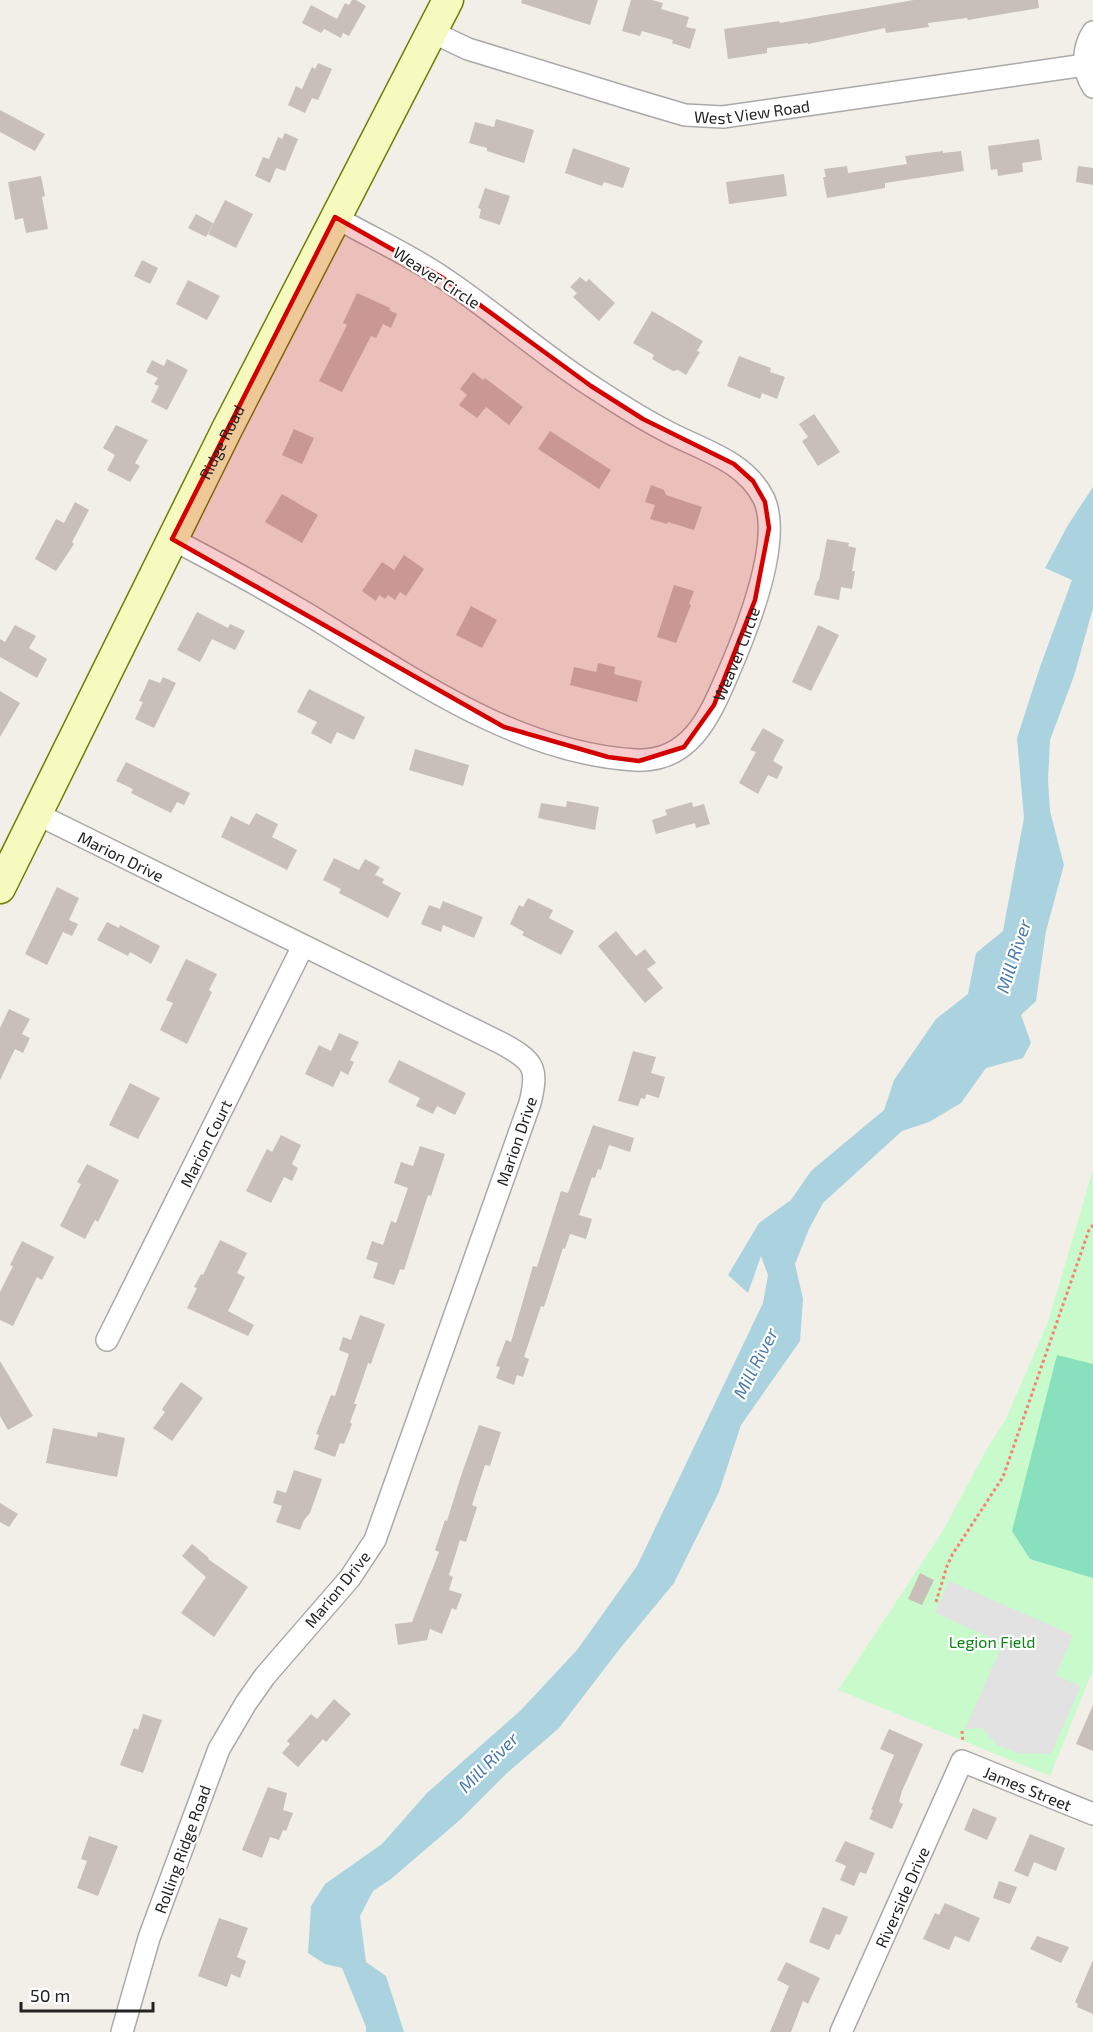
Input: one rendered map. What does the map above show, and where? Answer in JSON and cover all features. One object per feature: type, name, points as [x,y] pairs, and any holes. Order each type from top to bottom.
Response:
[{"type":"main road","name":"Ridge Road","points":[[0,888],[172,539],[448,0]]},
{"type":"street","name":"West View Road","points":[[432,32],[468,49],[685,115],[723,117],[1085,65]]},
{"type":"street","points":[[1093,32],[1085,51],[1085,65],[1093,87]]},
{"type":"street","name":"Weaver Circle","points":[[172,539],[246,577],[382,661],[504,727],[533,738],[608,757],[639,760],[663,757],[684,747],[698,732],[714,705],[738,652],[766,560],[769,528],[765,502],[753,481],[734,464],[643,419],[591,386],[444,278],[335,217]]},
{"type":"street","name":"Marion Drive","points":[[36,814],[524,1056],[534,1074],[534,1089],[375,1540],[350,1578],[265,1677]]},
{"type":"street","name":"Marion Court","points":[[107,1340],[303,946]]},
{"type":"street","name":"Rolling Ridge Road","points":[[122,2032],[149,1938],[219,1749],[246,1702],[265,1677]]},
{"type":"street","name":"James Street","points":[[962,1752],[1093,1814]]},
{"type":"street","name":"Riverside Drive","points":[[841,2032],[962,1752]]},
{"type":"path","points":[[936,1602],[952,1555],[1003,1477],[1089,1230],[1093,1225]]},
{"type":"path","points":[[962,1731],[962,1752]]},
{"type":"highlighted area","points":[[335,217],[443,278],[591,386],[643,419],[734,464],[753,481],[765,502],[769,528],[755,600],[714,705],[684,747],[639,761],[608,757],[504,727],[172,539]]},
{"type":"green space","name":"Legion Field","points":[[1093,1170],[1093,1670],[1050,1776],[838,1690],[941,1534],[988,1447],[1005,1421],[1048,1322]]},
{"type":"green space","points":[[1057,1355],[1093,1364],[1093,1578],[1030,1559],[1012,1531]]},
{"type":"shaded area","points":[[949,1581],[1073,1635],[1056,1675],[1081,1686],[1051,1754],[1018,1753],[997,1745],[982,1728],[965,1729],[1003,1643],[935,1613]]},
{"type":"water","name":"Mill River","points":[[1093,487],[1093,608],[1074,676],[1050,740],[1048,780],[1050,811],[1064,865],[1046,931],[1036,1001],[1021,1015],[1031,1043],[1023,1058],[986,1068],[961,1103],[929,1122],[902,1131],[823,1203],[809,1229],[795,1264],[803,1299],[800,1341],[741,1425],[719,1492],[674,1583],[559,1728],[507,1773],[461,1819],[391,1879],[373,1891],[360,1916],[366,1962],[386,1976],[404,2032],[366,2032],[342,1968],[325,1964],[308,1953],[311,1906],[325,1884],[382,1844],[427,1793],[520,1711],[577,1650],[637,1566],[763,1303],[768,1275],[761,1256],[748,1293],[728,1275],[759,1223],[791,1200],[811,1171],[884,1110],[894,1080],[936,1019],[968,994],[976,953],[1003,931],[1024,818],[1017,738],[1072,580],[1045,568],[1068,525]]},
{"type":"building","points":[[352,0],[366,6],[349,36],[343,33],[341,38],[324,29],[321,33],[302,23],[311,5],[337,19],[345,3],[349,5]]},
{"type":"building","points":[[522,0],[598,0],[590,25],[521,3]]},
{"type":"building","points":[[631,0],[652,0],[663,3],[661,9],[689,17],[686,27],[696,29],[690,49],[672,43],[673,40],[642,31],[640,36],[622,31]]},
{"type":"building","points":[[914,0],[1038,0],[1039,8],[968,20],[967,18],[928,23],[929,27],[886,33],[885,28],[808,44],[767,48],[767,53],[728,59],[724,29],[779,21],[780,23]]},
{"type":"building","points":[[318,63],[332,69],[318,100],[312,98],[305,113],[288,105],[296,86],[302,89],[312,67],[315,69]]},
{"type":"building","points":[[0,110],[45,134],[35,151],[0,132]]},
{"type":"building","points":[[496,119],[534,130],[524,163],[469,143],[475,122],[494,127]]},
{"type":"building","points":[[285,133],[298,139],[285,171],[276,168],[270,183],[255,176],[263,157],[269,159],[278,137],[282,139]]},
{"type":"building","points":[[1039,139],[1042,160],[1022,163],[1023,172],[998,176],[997,169],[991,170],[988,146]]},
{"type":"building","points":[[573,148],[630,168],[623,188],[604,182],[602,186],[565,173]]},
{"type":"building","points":[[943,151],[943,153],[961,151],[964,171],[885,183],[885,188],[827,198],[823,177],[826,177],[824,169],[847,166],[848,173],[907,164],[905,156]]},
{"type":"building","points":[[1078,166],[1093,168],[1093,185],[1076,182]]},
{"type":"building","points":[[784,174],[787,196],[729,204],[726,182]]},
{"type":"building","points":[[41,176],[48,229],[26,233],[23,218],[15,220],[8,182]]},
{"type":"building","points":[[485,188],[510,196],[500,225],[479,218],[481,209],[478,208]]},
{"type":"building","points":[[225,200],[253,214],[236,248],[208,234]]},
{"type":"building","points":[[196,214],[213,223],[206,237],[188,228]]},
{"type":"building","points":[[142,260],[158,268],[150,284],[134,276]]},
{"type":"building","points":[[580,277],[586,282],[589,279],[615,303],[599,321],[573,297],[577,293],[570,287]]},
{"type":"building","points":[[188,280],[220,296],[207,320],[176,304]]},
{"type":"building","points":[[357,293],[390,308],[389,310],[397,314],[391,328],[383,324],[376,338],[371,336],[342,392],[319,381],[347,325],[343,323]]},
{"type":"building","points":[[652,311],[703,341],[697,351],[700,352],[686,375],[678,370],[673,371],[652,359],[654,355],[633,343]]},
{"type":"building","points":[[739,356],[771,368],[770,372],[785,377],[777,399],[762,393],[760,399],[727,386]]},
{"type":"building","points":[[167,359],[188,370],[167,410],[151,402],[159,386],[154,384],[158,378],[146,372],[152,360],[164,366]]},
{"type":"building","points":[[473,372],[483,380],[485,378],[523,407],[509,425],[486,407],[477,418],[459,405],[467,395],[460,389]]},
{"type":"building","points":[[814,414],[840,452],[818,466],[802,441],[808,437],[799,424]]},
{"type":"building","points":[[116,425],[148,440],[135,463],[140,466],[130,482],[107,470],[115,455],[103,448]]},
{"type":"building","points":[[294,429],[314,438],[302,464],[282,455]]},
{"type":"building","points":[[550,431],[611,470],[599,489],[538,449]]},
{"type":"building","points":[[651,485],[664,490],[666,495],[702,507],[694,530],[650,519],[655,505],[645,502]]},
{"type":"building","points":[[282,494],[318,515],[302,543],[265,522]]},
{"type":"building","points":[[75,502],[89,510],[72,542],[74,544],[56,571],[35,559],[56,519],[64,523]]},
{"type":"building","points":[[827,539],[849,543],[848,546],[856,548],[852,589],[841,587],[839,600],[814,595]]},
{"type":"building","points":[[404,555],[424,569],[406,596],[400,592],[395,600],[388,595],[385,599],[379,595],[376,601],[362,591],[382,562],[394,570]]},
{"type":"building","points":[[674,585],[694,591],[676,643],[657,637]]},
{"type":"building","points":[[471,606],[497,620],[482,648],[456,635]]},
{"type":"building","points":[[197,612],[228,628],[230,624],[245,631],[235,650],[212,639],[200,662],[177,650]]},
{"type":"building","points":[[15,625],[36,636],[29,648],[47,659],[37,678],[0,657],[0,639],[5,642]]},
{"type":"building","points":[[818,625],[839,635],[811,691],[792,682]]},
{"type":"building","points":[[598,663],[615,667],[614,674],[642,681],[637,702],[570,685],[574,667],[596,672]]},
{"type":"building","points":[[163,677],[176,683],[154,728],[135,719],[143,702],[139,701],[149,679],[160,683]]},
{"type":"building","points":[[309,689],[365,717],[354,740],[337,732],[331,744],[311,733],[317,722],[297,712]]},
{"type":"building","points":[[0,691],[20,703],[0,737]]},
{"type":"building","points":[[763,728],[784,740],[773,761],[783,767],[777,779],[768,775],[758,794],[739,783],[756,752],[750,750]]},
{"type":"building","points":[[415,749],[469,765],[463,786],[409,770]]},
{"type":"building","points":[[126,762],[190,793],[184,805],[177,802],[171,813],[131,793],[133,789],[116,781]]},
{"type":"building","points":[[567,801],[599,807],[595,830],[538,818],[541,803],[566,807]]},
{"type":"building","points":[[692,802],[693,807],[704,804],[710,824],[696,828],[695,823],[656,834],[652,820],[667,815],[665,810]]},
{"type":"building","points":[[256,813],[278,824],[272,837],[297,850],[287,870],[221,837],[231,816],[249,825]]},
{"type":"building","points":[[334,858],[359,870],[365,859],[380,867],[375,875],[384,879],[382,883],[401,893],[388,918],[339,893],[341,889],[323,880]]},
{"type":"building","points":[[57,887],[79,898],[69,920],[78,924],[72,936],[63,932],[47,965],[25,954]]},
{"type":"building","points":[[528,898],[553,910],[549,918],[574,931],[561,955],[522,935],[524,932],[510,924],[519,905],[523,907]]},
{"type":"building","points":[[443,901],[483,917],[474,938],[443,925],[441,932],[421,924],[429,905],[440,909]]},
{"type":"building","points":[[107,922],[119,928],[120,925],[160,946],[151,964],[130,952],[128,956],[97,940]]},
{"type":"building","points":[[616,931],[636,956],[645,949],[656,963],[647,969],[663,988],[645,1003],[598,946]]},
{"type":"building","points":[[186,959],[217,974],[209,990],[212,992],[187,1044],[160,1030],[173,1003],[166,1000]]},
{"type":"building","points":[[9,1009],[30,1019],[22,1034],[30,1038],[23,1053],[15,1049],[0,1080],[0,1028]]},
{"type":"building","points":[[339,1033],[359,1042],[350,1060],[354,1062],[348,1075],[341,1071],[333,1087],[305,1074],[319,1045],[331,1051]]},
{"type":"building","points":[[633,1051],[656,1057],[651,1073],[665,1077],[659,1098],[646,1094],[645,1099],[641,1098],[638,1106],[618,1101]]},
{"type":"building","points":[[399,1060],[466,1093],[455,1115],[437,1106],[433,1114],[416,1106],[420,1098],[388,1082]]},
{"type":"building","points":[[130,1083],[160,1098],[138,1139],[109,1125]]},
{"type":"building","points":[[593,1125],[634,1138],[630,1152],[609,1145],[601,1170],[598,1169],[595,1178],[592,1177],[579,1215],[592,1219],[586,1239],[570,1234],[565,1249],[563,1248],[544,1307],[541,1306],[524,1357],[529,1359],[523,1377],[517,1375],[514,1385],[496,1378],[500,1367],[496,1366],[506,1340],[511,1342],[533,1266],[537,1267],[561,1191],[568,1193]]},
{"type":"building","points":[[281,1135],[301,1145],[292,1164],[298,1168],[292,1181],[284,1177],[271,1203],[246,1191],[267,1149],[272,1152]]},
{"type":"building","points":[[420,1146],[445,1154],[431,1196],[428,1195],[404,1270],[400,1269],[394,1285],[373,1278],[378,1263],[366,1259],[372,1241],[383,1245],[391,1221],[396,1223],[408,1188],[394,1183],[401,1162],[413,1166]]},
{"type":"building","points":[[87,1164],[119,1180],[98,1222],[95,1220],[85,1239],[60,1226],[81,1184],[77,1182]]},
{"type":"building","points":[[220,1240],[247,1253],[237,1273],[245,1277],[228,1311],[254,1325],[248,1336],[187,1308],[197,1288],[194,1287],[201,1274],[203,1275]]},
{"type":"building","points":[[22,1241],[54,1257],[42,1280],[37,1277],[13,1326],[0,1320],[0,1292]]},
{"type":"building","points":[[360,1315],[385,1324],[354,1404],[357,1404],[350,1422],[352,1424],[344,1444],[340,1443],[335,1457],[314,1449],[319,1435],[316,1434],[331,1395],[335,1396],[349,1354],[339,1350],[343,1337],[351,1340]]},
{"type":"building","points":[[0,1361],[33,1416],[8,1430],[0,1416]]},
{"type":"building","points":[[181,1382],[203,1398],[172,1441],[153,1428],[165,1412],[162,1409]]},
{"type":"building","points":[[479,1425],[501,1432],[490,1466],[485,1465],[472,1505],[477,1507],[466,1542],[460,1540],[449,1575],[453,1577],[449,1590],[462,1594],[456,1610],[452,1608],[442,1634],[430,1629],[427,1640],[398,1645],[395,1624],[412,1622],[439,1552],[435,1550]]},
{"type":"building","points":[[53,1428],[97,1437],[98,1432],[125,1438],[117,1477],[46,1463]]},
{"type":"building","points":[[294,1470],[322,1479],[310,1513],[300,1530],[276,1522],[282,1506],[273,1503],[277,1490],[286,1493]]},
{"type":"building","points":[[0,1503],[18,1514],[9,1527],[0,1522]]},
{"type":"building","points":[[192,1544],[208,1559],[248,1587],[214,1637],[181,1613],[206,1577],[182,1556]]},
{"type":"building","points":[[920,1573],[934,1580],[922,1605],[908,1599]]},
{"type":"building","points":[[334,1699],[351,1714],[326,1742],[323,1739],[298,1767],[282,1753],[290,1744],[287,1741],[311,1714],[317,1719]]},
{"type":"building","points":[[1093,1705],[1093,1751],[1076,1744]]},
{"type":"building","points":[[143,1714],[162,1720],[143,1773],[120,1765],[134,1728],[138,1730]]},
{"type":"building","points":[[889,1729],[923,1744],[902,1791],[899,1802],[903,1804],[892,1829],[869,1819],[894,1755],[880,1749]]},
{"type":"building","points":[[268,1787],[287,1793],[283,1810],[293,1813],[286,1831],[283,1830],[279,1840],[270,1837],[262,1858],[242,1850]]},
{"type":"building","points":[[973,1808],[997,1818],[987,1840],[964,1830]]},
{"type":"building","points":[[1030,1834],[1065,1848],[1056,1871],[1034,1862],[1028,1877],[1014,1871]]},
{"type":"building","points":[[89,1836],[118,1846],[98,1896],[77,1888],[87,1861],[81,1859]]},
{"type":"building","points":[[845,1841],[875,1853],[866,1874],[860,1872],[854,1886],[840,1880],[846,1866],[835,1861]]},
{"type":"building","points":[[999,1881],[1017,1887],[1010,1904],[993,1898]]},
{"type":"building","points":[[945,1903],[980,1918],[969,1942],[955,1936],[949,1950],[923,1939],[935,1913],[939,1915]]},
{"type":"building","points":[[823,1907],[848,1917],[840,1935],[836,1934],[829,1950],[809,1942]]},
{"type":"building","points":[[219,1918],[248,1928],[237,1957],[246,1961],[240,1978],[231,1974],[227,1987],[198,1976]]},
{"type":"building","points":[[1037,1936],[1069,1947],[1061,1963],[1030,1949]]},
{"type":"building","points":[[1093,1960],[1093,2014],[1077,2007],[1078,2004],[1075,2002]]},
{"type":"building","points":[[786,1962],[820,1978],[808,2004],[803,2001],[791,2032],[770,2032],[789,1986],[777,1980]]}]
